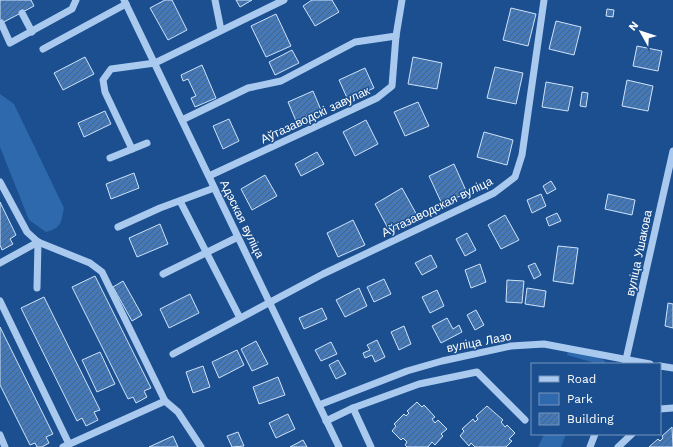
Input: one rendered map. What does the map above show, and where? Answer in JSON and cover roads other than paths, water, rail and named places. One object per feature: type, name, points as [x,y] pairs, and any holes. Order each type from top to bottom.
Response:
[{"type":"street","points":[[1,24],[10,43],[72,9],[76,0]]},
{"type":"street","points":[[215,0],[221,30]]},
{"type":"street","points":[[132,149],[105,92],[103,80],[111,70],[154,63],[284,0]]},
{"type":"street","name":"Аўтазаводскі завулак","points":[[209,176],[377,98],[392,86],[396,36],[402,0]]},
{"type":"street","name":"Аўтазаводская вуліца","points":[[174,354],[270,301],[323,274],[494,194],[515,177],[522,155],[544,0]]},
{"type":"street","points":[[42,49],[125,2]]},
{"type":"street","name":"Адэская вуліца","points":[[125,2],[339,447]]},
{"type":"street","points":[[22,12],[32,32]]},
{"type":"street","points":[[182,120],[248,88],[280,81],[355,42],[396,36]]},
{"type":"street","points":[[110,158],[147,143]]},
{"type":"street","name":"вуліца Ушакова","points":[[626,362],[673,152]]},
{"type":"street","points":[[0,182],[27,232],[38,242],[90,264],[102,272],[165,401],[178,412],[201,447]]},
{"type":"street","points":[[118,227],[180,200],[214,188]]},
{"type":"street","points":[[180,200],[240,318]]},
{"type":"street","points":[[163,274],[238,236]]},
{"type":"street","points":[[0,263],[38,242]]},
{"type":"street","points":[[37,288],[38,242]]},
{"type":"street","points":[[0,301],[66,446],[165,401]]},
{"type":"street","name":"вуліца Лазо","points":[[319,405],[407,371],[457,357],[511,346],[544,344],[626,362],[638,363]]},
{"type":"street","points":[[661,366],[673,368]]},
{"type":"street","points":[[326,421],[353,408],[419,384],[477,372],[525,420]]},
{"type":"street","points":[[353,408],[371,447]]},
{"type":"street","points":[[661,409],[673,408]]},
{"type":"street","points":[[0,435],[6,447]]},
{"type":"street","points":[[590,447],[595,435]]},
{"type":"street","points":[[618,447],[631,435]]}]
